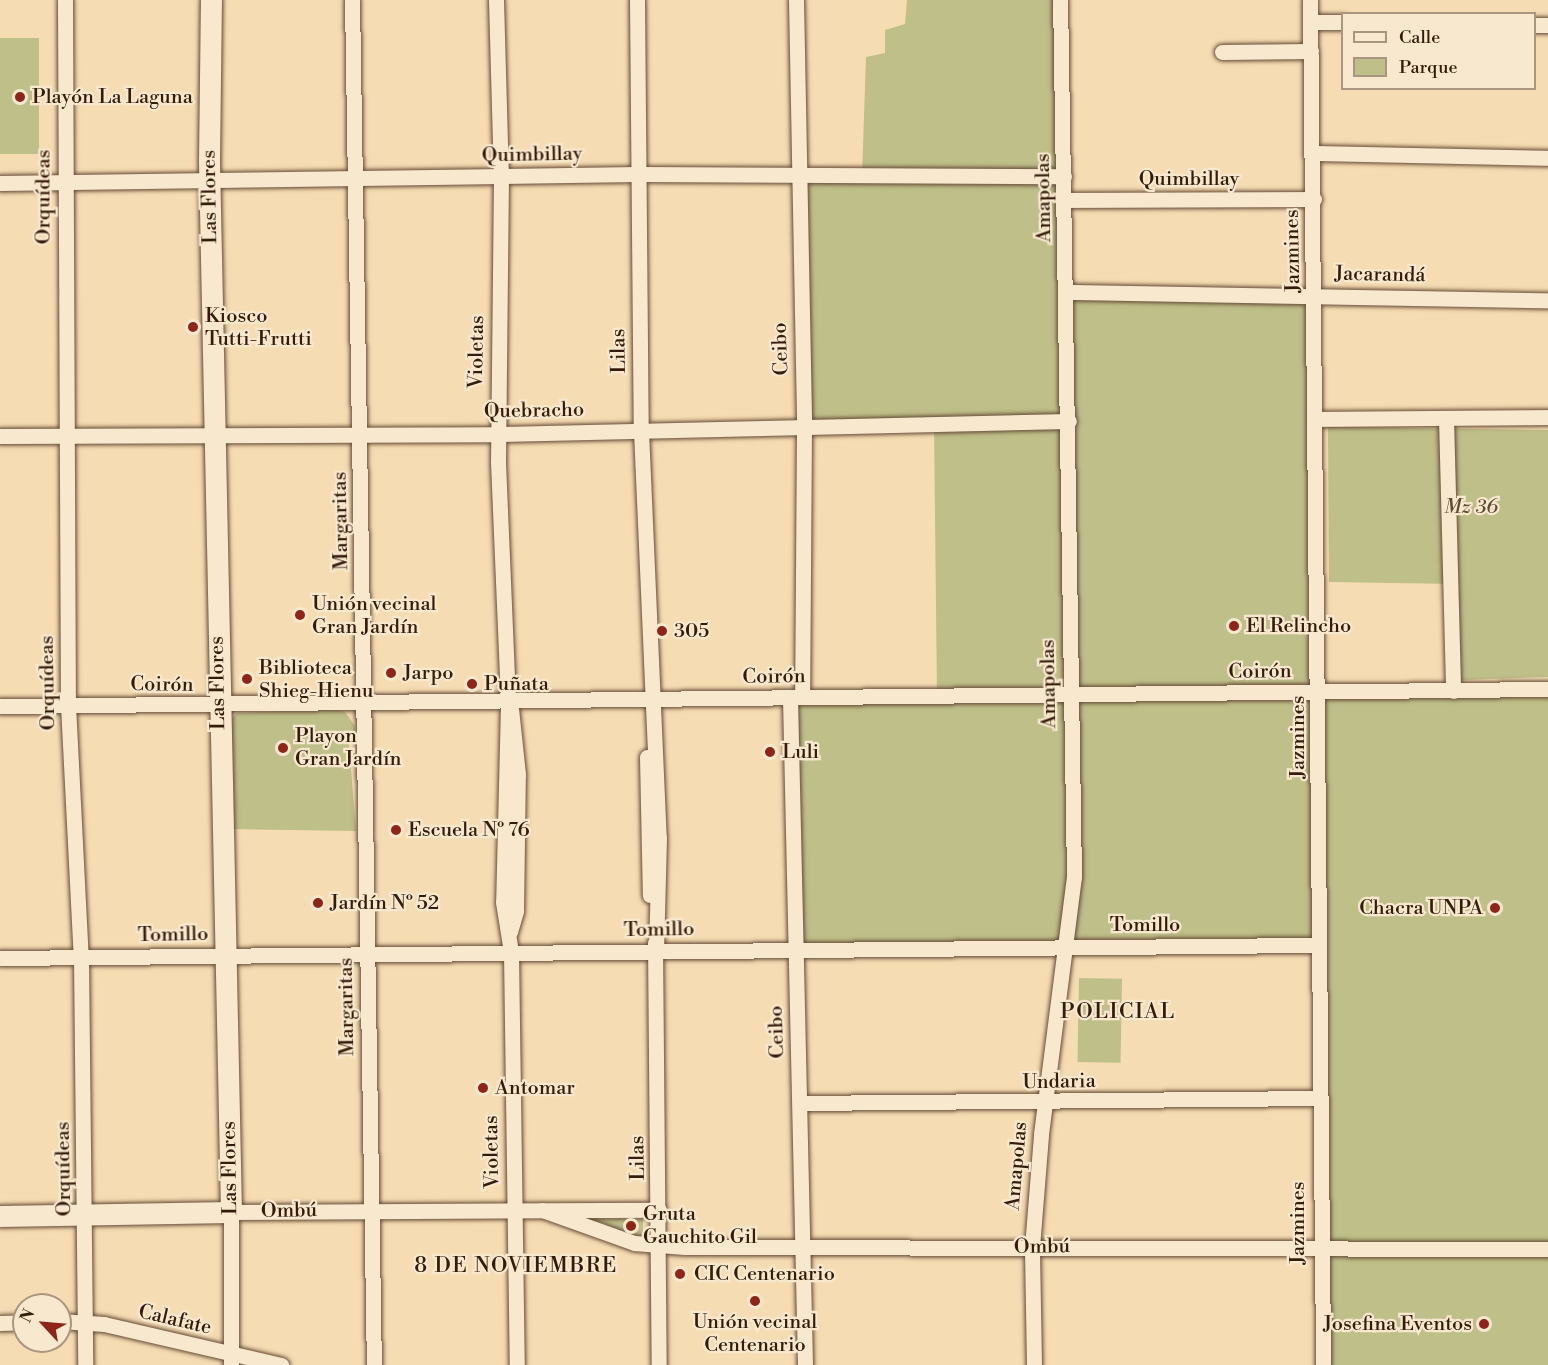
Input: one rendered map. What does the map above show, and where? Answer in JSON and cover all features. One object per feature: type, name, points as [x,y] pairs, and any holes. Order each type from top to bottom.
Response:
[{"type":"street","name":"Orquídeas","points":[[65,0],[65,435],[68,705],[81,957],[86,1215],[85,1365]]},
{"type":"street","name":"Las Flores","points":[[211,0],[209,181],[219,707],[228,956],[231,1359]]},
{"type":"street","name":"Margaritas","points":[[352,0],[353,180],[360,433],[374,1365]]},
{"type":"street","name":"Violetas","points":[[496,0],[501,177],[497,434],[508,704],[503,902],[510,945],[517,1365]]},
{"type":"street","name":"Lilas","points":[[637,0],[641,431],[652,701],[646,838],[656,951],[660,1245],[659,1365]]},
{"type":"street","name":"Ceibo","points":[[796,0],[796,176],[804,429],[796,698],[796,949],[805,1365]]},
{"type":"street","name":"Amapolas","points":[[1034,1365],[1032,1247],[1044,1103],[1067,947],[1074,877],[1069,695],[1067,292],[1060,0]]},
{"type":"street","name":"Jazmines","points":[[1310,0],[1319,693],[1318,1247],[1323,1365]]},
{"type":"street","points":[[1311,22],[1341,22]]},
{"type":"street","points":[[1222,52],[1311,51]]},
{"type":"street","points":[[1312,153],[1548,158]]},
{"type":"street","name":"Quimbillay","points":[[0,183],[353,180],[638,174],[1064,176]]},
{"type":"street","name":"Quimbillay","points":[[1065,200],[1314,199]]},
{"type":"street","name":"Jacarandá","points":[[1067,292],[1548,300]]},
{"type":"street","points":[[1315,419],[1548,417]]},
{"type":"street","points":[[1446,418],[1454,691]]},
{"type":"street","name":"Quebracho","points":[[0,436],[497,434],[804,429],[1069,421]]},
{"type":"street","name":"Coirón","points":[[0,706],[219,707],[508,704],[796,698],[1548,689]]},
{"type":"street","name":"Tomillo","points":[[0,958],[368,954],[510,945],[656,951],[1318,945]]},
{"type":"street","name":"Undaria","points":[[800,1104],[1044,1103],[1318,1098]]},
{"type":"street","name":"Ombú","points":[[0,1216],[372,1209],[659,1210]]},
{"type":"street","name":"Ombú","points":[[542,1210],[634,1243],[660,1245],[1548,1249]]},
{"type":"street","name":"Calafate","points":[[72,1321],[86,1321],[231,1359],[281,1365]]},
{"type":"green space","points":[[907,0],[1060,0],[1067,292],[1315,295],[1319,693],[1548,689],[1548,1365],[1323,1365],[1317,945],[796,949],[790,698],[937,696],[934,425],[804,429],[796,176],[862,176],[866,57],[885,53],[885,30],[905,24]]},
{"type":"green space","name":"Playón La Laguna","points":[[0,38],[39,38],[39,154],[0,154]]},
{"type":"green space","name":"Mz 36","points":[[1328,427],[1548,430],[1548,677],[1460,680],[1458,584],[1329,582]]},
{"type":"green space","points":[[335,709],[345,712],[355,726],[355,740],[349,744],[356,831],[230,829],[232,718],[237,713]]},
{"type":"green space","points":[[1079,978],[1122,979],[1121,1063],[1078,1062]]},
{"type":"green space","points":[[594,1219],[643,1219],[643,1237],[632,1236]]},
{"type":"place","name":"Playón La Laguna","points":[[20,97]]},
{"type":"place","name":"Kiosco Tutti-Frutti","points":[[193,327]]},
{"type":"place","name":"Unión vecinal Gran Jardín","points":[[300,615]]},
{"type":"place","name":"El Relincho","points":[[1234,626]]},
{"type":"place","name":"305","points":[[662,631]]},
{"type":"place","name":"Jarpo","points":[[391,673]]},
{"type":"place","name":"Biblioteca Shieg-Hienu","points":[[247,679]]},
{"type":"place","name":"Puñata","points":[[472,684]]},
{"type":"place","name":"Playon Gran Jardín","points":[[283,748]]},
{"type":"place","name":"Luli","points":[[770,752]]},
{"type":"place","name":"Escuela Nº 76","points":[[396,830]]},
{"type":"place","name":"Jardín Nº 52","points":[[318,903]]},
{"type":"place","name":"Chacra UNPA","points":[[1495,908]]},
{"type":"place","name":"Antomar","points":[[483,1088]]},
{"type":"place","name":"Gruta Gauchito Gil","points":[[631,1226]]},
{"type":"place","name":"CIC Centenario","points":[[680,1274]]},
{"type":"place","name":"Unión vecinal Centenario","points":[[755,1301]]},
{"type":"place","name":"Josefina Eventos","points":[[1484,1324]]},
{"type":"district","name":"POLICIAL","points":[[1118,1012]]},
{"type":"district","name":"8 DE NOVIEMBRE","points":[[516,1266]]}]
